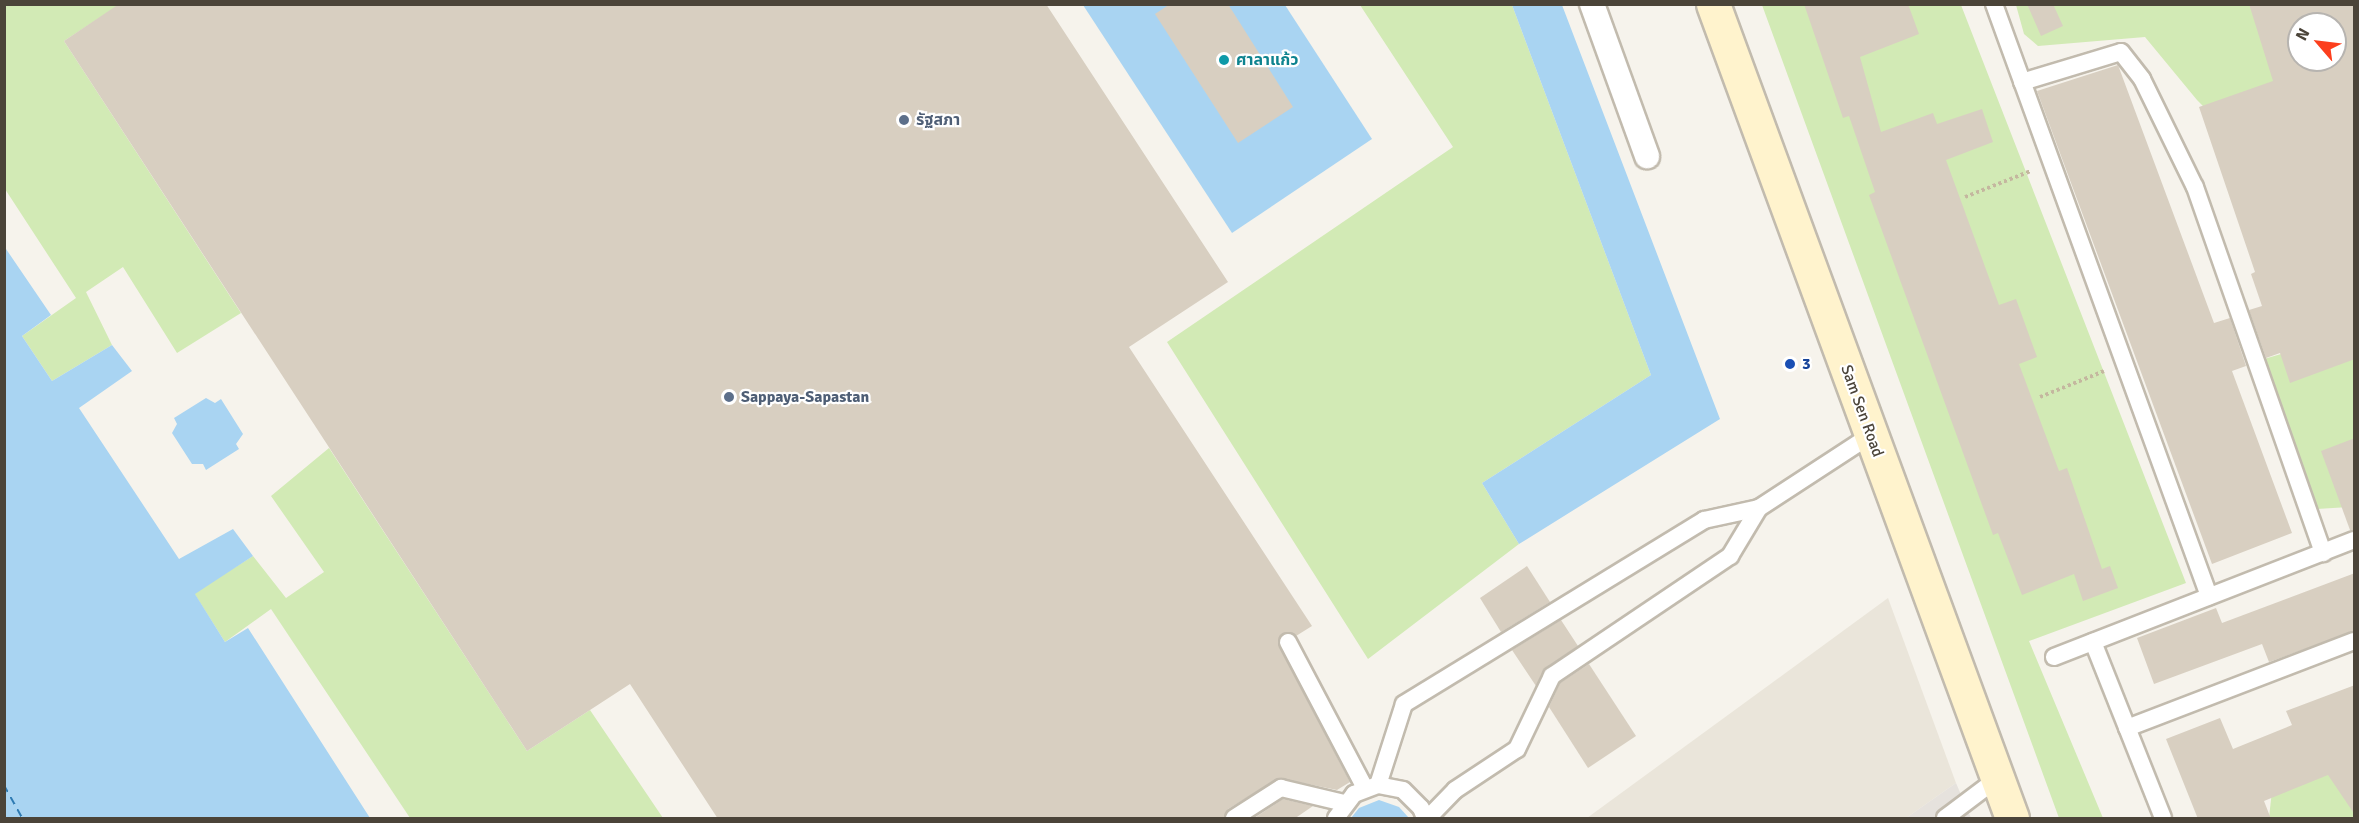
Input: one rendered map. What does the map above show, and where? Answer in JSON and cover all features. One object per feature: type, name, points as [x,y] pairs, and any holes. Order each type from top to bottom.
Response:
[{"type":"main road","name":"Sam Sen Road","points":[[1713,4],[2012,819]]},
{"type":"street","points":[[1592,4],[1647,156]]},
{"type":"lane","points":[[1994,4],[2209,596]]},
{"type":"lane","points":[[2022,82],[2121,52],[2142,79],[2195,187],[2323,552]]},
{"type":"lane","points":[[1336,819],[1344,803],[1371,786],[1404,704],[1704,520],[1759,508],[1871,435]]},
{"type":"lane","points":[[1371,786],[1403,790],[1421,808],[1426,819],[1455,790],[1517,749],[1552,676],[1730,556],[1759,508]]},
{"type":"lane","points":[[2054,657],[2355,540]]},
{"type":"lane","points":[[2127,728],[2355,641]]},
{"type":"lane","points":[[1288,642],[1371,786]]},
{"type":"lane","points":[[2092,642],[2163,819]]},
{"type":"lane","points":[[1945,819],[1997,779]]},
{"type":"lane","points":[[1234,819],[1281,788],[1344,803]]},
{"type":"path","points":[[1965,197],[2052,164]]},
{"type":"path","points":[[2040,397],[2124,363]]},
{"type":"shaded area","points":[[1888,598],[1956,783],[1906,818],[1587,818]]},
{"type":"shaded area","points":[[1956,783],[1971,818],[1906,818]]},
{"type":"green space","points":[[4,5],[119,5],[64,41],[241,313],[177,353],[123,267],[86,292],[112,345],[52,381],[22,336],[76,298],[5,189]]},
{"type":"green space","points":[[1360,5],[1512,5],[1651,375],[1482,483],[1519,544],[1368,659],[1167,342],[1453,147]]},
{"type":"green space","points":[[1762,5],[1961,5],[2186,583],[2029,641],[2103,818],[2059,818]]},
{"type":"green space","points":[[2016,5],[2354,5],[2333,237],[2197,100],[2145,37],[2038,46],[2024,34]]},
{"type":"green space","points":[[2354,333],[2354,446],[2349,507],[2317,509],[2264,359]]},
{"type":"green space","points":[[329,448],[527,751],[590,710],[663,818],[410,818],[271,609],[225,642],[194,593],[253,556],[286,598],[324,572],[271,496]]},
{"type":"green space","points":[[2354,737],[2354,818],[2269,818],[2274,772]]},
{"type":"water","points":[[1083,5],[1285,5],[1372,139],[1232,233]]},
{"type":"water","points":[[1512,5],[1562,5],[1720,419],[1519,544],[1482,483],[1651,375]]},
{"type":"water","points":[[4,246],[51,315],[22,336],[52,381],[112,345],[132,371],[79,408],[179,559],[233,529],[253,556],[195,594],[225,642],[248,628],[370,818],[5,818]]},
{"type":"water","points":[[206,398],[215,403],[221,399],[243,434],[236,444],[239,449],[206,470],[203,464],[192,464],[172,433],[177,424],[174,418]]},
{"type":"water","points":[[1379,800],[1399,807],[1409,818],[1351,818],[1359,808]]},
{"type":"building","name":"Sappaya-Sapastan","points":[[119,4],[1046,4],[1228,282],[1129,347],[1312,626],[1296,636],[1283,633],[1279,646],[1350,782],[1337,790],[1279,778],[1228,809],[1224,819],[718,819],[630,684],[527,751],[64,41]]},
{"type":"building","name":"ศาลาแก้ว","points":[[1170,4],[1228,4],[1293,107],[1238,143],[1155,14]]},
{"type":"building","points":[[1804,4],[1908,4],[1919,34],[1860,57],[1881,132],[1933,113],[1937,124],[1982,109],[1993,142],[1946,160],[1999,305],[2016,299],[2037,357],[2019,364],[2059,471],[2067,468],[2102,569],[2110,566],[2118,588],[2083,601],[2074,574],[2022,595],[1998,533],[1993,535],[1869,195],[1875,192],[1849,116],[1843,118]]},
{"type":"building","points":[[2027,4],[2053,4],[2063,26],[2041,36]]},
{"type":"building","points":[[2249,4],[2355,4],[2355,359],[2290,383],[2280,353],[2266,358],[2249,310],[2262,306],[2251,274],[2255,272],[2199,107],[2273,81]]},
{"type":"building","points":[[2118,65],[2214,323],[2230,318],[2246,366],[2232,371],[2292,533],[2212,564],[2037,91]]},
{"type":"building","points":[[2355,438],[2355,530],[2350,530],[2321,451]]},
{"type":"building","points":[[1527,566],[1550,602],[1501,632],[1480,598]]},
{"type":"building","points":[[2355,573],[2355,631],[2269,662],[2262,644],[2154,684],[2137,638],[2216,608],[2222,623]]},
{"type":"building","points":[[1561,620],[1578,646],[1546,668],[1536,686],[1512,650]]},
{"type":"building","points":[[1589,664],[1636,736],[1588,768],[1549,707],[1560,683]]},
{"type":"building","points":[[2355,685],[2355,815],[2328,775],[2264,801],[2271,819],[2198,819],[2166,739],[2220,718],[2233,749],[2292,725],[2286,711]]},
{"type":"building","points":[[1283,799],[1313,806],[1294,819],[1253,819]]},
{"type":"ferry route","points":[[4,785],[22,818]]},
{"type":"place","name":"ศาลาแก้ว","points":[[1224,60]]},
{"type":"place","name":"รัฐสภา","points":[[904,120]]},
{"type":"place","name":"3","points":[[1790,364]]},
{"type":"place","name":"Sappaya-Sapastan","points":[[729,397]]}]
